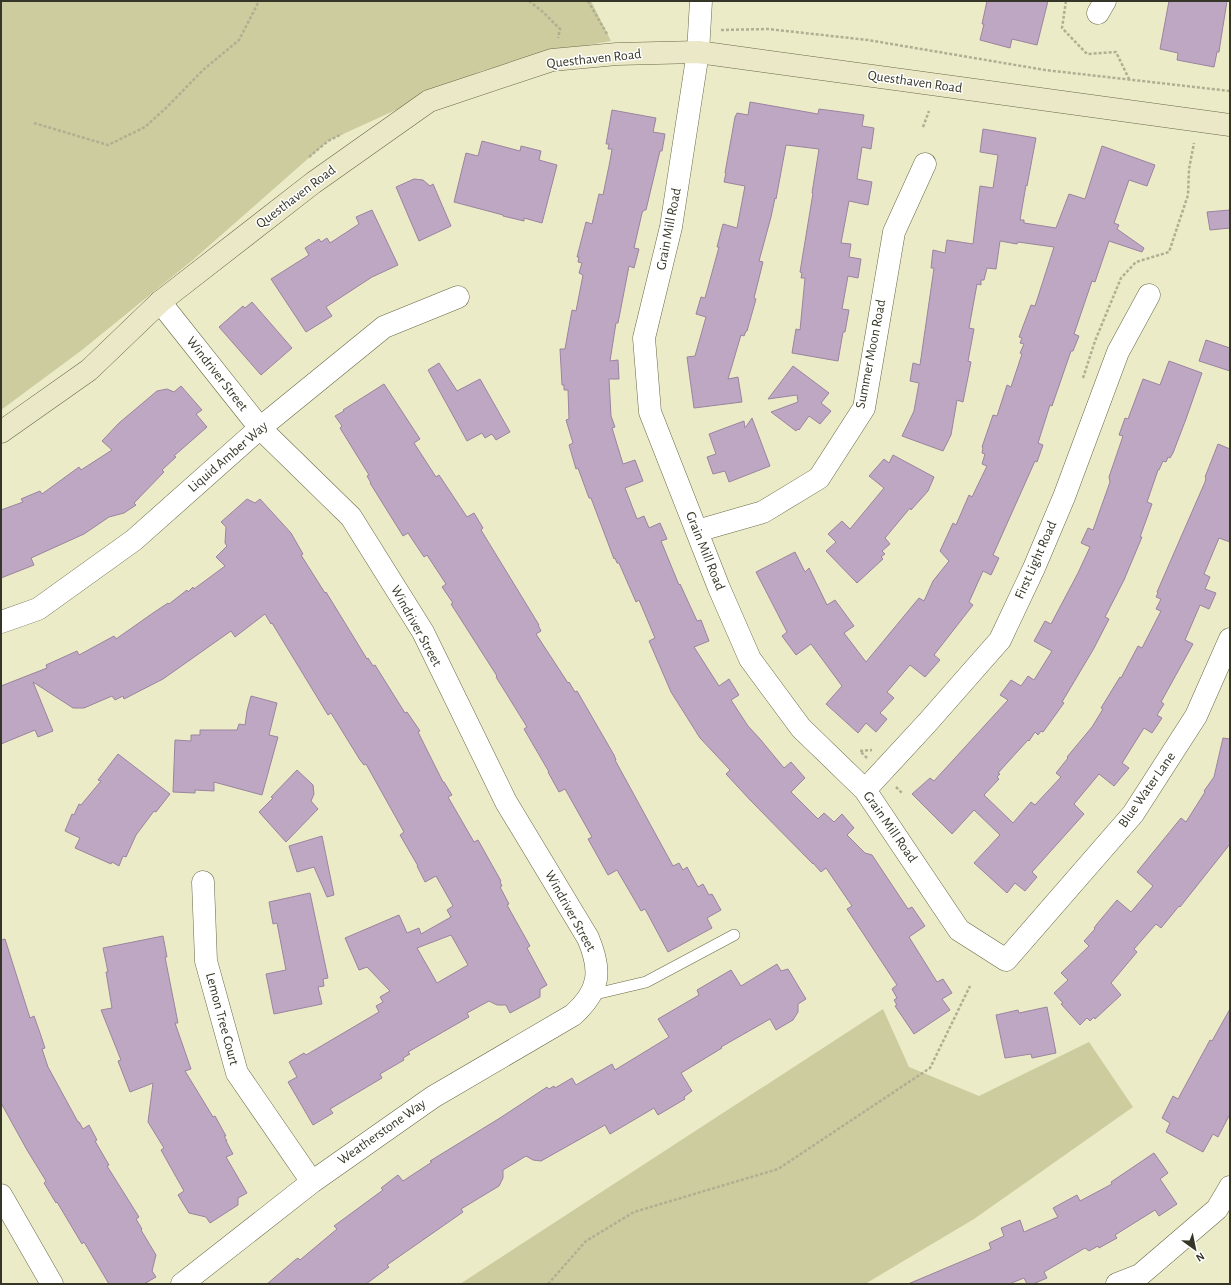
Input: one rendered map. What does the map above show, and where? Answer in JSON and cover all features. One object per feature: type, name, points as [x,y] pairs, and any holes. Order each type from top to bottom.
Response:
[{"type":"street","name":"Grain Mill Road","points":[[701,1],[698,52],[671,227],[644,338],[650,412],[720,588],[750,658],[801,728],[866,790],[959,930],[1006,960]]},
{"type":"street","name":"Questhaven Road","points":[[1,432],[89,370],[160,302],[313,183],[429,101],[552,60],[617,54],[698,52],[1230,125]]},
{"type":"street","name":"Summer Moon Road","points":[[697,531],[763,512],[820,478],[864,408],[894,232],[925,164]]},
{"type":"street","name":"First Light Road","points":[[866,790],[1000,640],[1034,568],[1064,497],[1118,352],[1148,295]]},
{"type":"street","name":"Liquid Amber Way","points":[[1,622],[38,609],[134,540],[260,428],[384,327],[458,297]]},
{"type":"street","name":"Windriver Street","points":[[160,302],[260,428],[351,517],[423,632],[506,802],[588,938],[596,960],[597,973],[595,985],[591,995]]},
{"type":"street","name":"Blue Water Lane","points":[[1006,960],[1133,814],[1196,716],[1230,639]]},
{"type":"street","name":"Lemon Tree Court","points":[[203,882],[206,961],[236,1073],[312,1182]]},
{"type":"street","name":"Weatherstone Way","points":[[182,1284],[312,1182],[433,1097],[573,1015],[583,1006],[591,995]]},
{"type":"street","points":[[1117,1284],[1140,1275],[1224,1214],[1230,1187]]},
{"type":"street","points":[[1,1195],[52,1284]]},
{"type":"lane","points":[[591,995],[646,982],[734,935]]},
{"type":"path","points":[[34,123],[108,145],[145,127],[203,70],[239,40],[259,1]]},
{"type":"path","points":[[529,1],[543,12],[560,29],[552,60]]},
{"type":"path","points":[[588,1],[608,35]]},
{"type":"path","points":[[1066,1],[1062,28],[1087,54],[1116,52],[1129,80]]},
{"type":"path","points":[[699,31],[768,28],[868,40],[1045,70],[1230,91]]},
{"type":"path","points":[[924,127],[929,111]]},
{"type":"path","points":[[1083,378],[1095,341],[1121,278],[1136,262],[1169,252],[1188,195],[1189,169],[1194,143]]},
{"type":"path","points":[[873,750],[860,751],[902,793]]},
{"type":"path","points":[[548,1284],[586,1241],[634,1212],[778,1169],[930,1068],[970,986]]},
{"type":"green space","points":[[1,1],[591,1],[611,41],[577,47],[481,71],[328,141],[194,259],[82,350],[1,410]]},
{"type":"green space","points":[[883,1009],[909,1067],[979,1096],[1089,1042],[1133,1107],[974,1219],[865,1284],[460,1284]]},
{"type":"building","points":[[987,1],[1048,1],[1037,45],[1012,39],[1010,48],[980,40]]},
{"type":"building","points":[[1169,1],[1227,1],[1219,52],[1217,52],[1214,67],[1177,60],[1178,53],[1160,49]]},
{"type":"building","points":[[750,102],[818,114],[819,109],[864,115],[862,126],[874,128],[871,149],[862,147],[857,179],[872,182],[868,205],[849,201],[841,243],[851,244],[849,257],[861,259],[858,278],[848,276],[842,309],[849,310],[845,332],[843,332],[838,361],[792,353],[796,329],[800,330],[805,278],[801,278],[802,273],[800,272],[819,149],[786,145],[776,199],[775,198],[759,261],[763,262],[754,298],[756,299],[747,331],[744,336],[741,335],[728,379],[738,377],[742,402],[694,408],[687,357],[695,356],[706,317],[696,314],[701,297],[705,298],[719,247],[717,247],[723,224],[737,228],[745,186],[724,182],[735,117],[737,113],[748,115]]},
{"type":"building","points":[[612,110],[656,118],[653,132],[665,134],[662,151],[660,151],[646,210],[642,213],[634,248],[639,249],[634,268],[629,266],[618,323],[616,323],[610,361],[618,360],[619,379],[609,379],[611,416],[615,427],[612,428],[623,464],[635,460],[643,481],[625,488],[637,519],[644,516],[649,528],[660,523],[667,539],[661,541],[679,585],[680,584],[697,621],[701,620],[709,641],[694,647],[719,686],[729,679],[739,695],[731,700],[748,726],[784,768],[791,762],[805,778],[791,792],[818,819],[824,813],[834,822],[842,814],[854,828],[847,835],[865,853],[872,855],[908,909],[912,907],[925,926],[909,937],[937,982],[943,979],[952,993],[942,999],[950,1010],[914,1034],[895,1006],[897,1005],[894,1000],[897,998],[892,989],[897,985],[847,909],[852,906],[826,868],[821,872],[726,774],[730,770],[700,738],[671,692],[649,641],[655,638],[639,600],[636,602],[619,563],[617,563],[615,558],[614,559],[591,498],[589,498],[578,468],[576,469],[569,445],[573,443],[566,420],[569,419],[568,390],[564,390],[564,385],[562,385],[560,349],[565,349],[572,310],[576,311],[583,275],[579,273],[582,263],[578,262],[579,257],[577,257],[586,222],[592,224],[599,194],[603,195],[612,149],[608,149],[609,144],[606,144]]},
{"type":"building","points":[[983,129],[1036,138],[1020,220],[1024,220],[1024,223],[1056,228],[1069,194],[1085,199],[1102,146],[1155,165],[1147,186],[1129,180],[1114,223],[1119,225],[1117,229],[1144,248],[1142,252],[1109,241],[1095,282],[1092,281],[1074,334],[1079,336],[1073,351],[1071,351],[1052,406],[1050,405],[1038,443],[1043,445],[1037,462],[1035,461],[993,555],[999,558],[991,575],[983,571],[969,602],[973,605],[934,655],[940,660],[925,677],[910,665],[887,692],[894,698],[880,713],[887,719],[876,732],[866,723],[858,733],[826,704],[842,686],[811,644],[796,655],[782,636],[787,632],[756,572],[795,552],[805,572],[809,568],[827,605],[835,600],[854,626],[844,633],[866,662],[919,598],[924,601],[933,581],[949,561],[940,551],[953,523],[956,525],[969,495],[972,497],[987,466],[982,464],[985,454],[982,453],[982,447],[993,415],[997,416],[1007,385],[1011,387],[1022,354],[1020,353],[1024,344],[1020,343],[1022,338],[1019,337],[1031,305],[1035,306],[1054,247],[1000,241],[996,269],[987,268],[984,280],[981,280],[981,285],[977,284],[969,328],[974,329],[968,361],[971,362],[963,402],[957,400],[951,435],[943,451],[902,436],[914,411],[919,383],[910,381],[913,363],[920,365],[934,268],[931,268],[933,250],[945,253],[947,240],[973,244],[980,186],[993,188],[998,155],[980,152]]},
{"type":"building","points":[[482,141],[520,151],[521,146],[541,151],[539,160],[557,165],[542,223],[524,218],[524,221],[503,216],[454,202],[466,153],[478,156]]},
{"type":"building","points":[[414,179],[423,180],[430,186],[433,184],[451,226],[419,241],[396,187]]},
{"type":"building","points":[[372,210],[398,265],[372,277],[326,307],[332,316],[306,332],[271,279],[309,255],[305,248],[319,239],[321,242],[327,238],[330,243],[359,224],[356,217]]},
{"type":"building","points":[[1230,210],[1230,228],[1210,230],[1207,212]]},
{"type":"building","points":[[252,302],[292,348],[261,375],[219,327],[243,306],[245,308]]},
{"type":"building","points":[[1206,340],[1230,348],[1230,371],[1199,361]]},
{"type":"building","points":[[1169,361],[1202,373],[1173,453],[1170,458],[1168,457],[1166,462],[1163,461],[1158,470],[1147,502],[1152,504],[1140,537],[1142,537],[1124,580],[1105,617],[1109,619],[1093,650],[1062,702],[1064,703],[1043,732],[1041,731],[1038,735],[1035,732],[1029,741],[1028,740],[998,773],[1000,774],[997,777],[999,779],[984,795],[1013,823],[1031,802],[1035,805],[1061,777],[1056,773],[1092,727],[1103,709],[1101,708],[1120,677],[1121,678],[1138,646],[1142,648],[1161,611],[1156,609],[1161,599],[1156,597],[1157,592],[1205,482],[1205,477],[1218,444],[1230,449],[1230,542],[1219,538],[1204,574],[1210,577],[1205,589],[1216,593],[1209,609],[1200,605],[1185,640],[1193,644],[1161,702],[1164,704],[1157,715],[1162,718],[1152,733],[1144,728],[1122,763],[1129,768],[1114,786],[1099,774],[1074,804],[1084,814],[1032,872],[1037,877],[1025,891],[1015,883],[1007,893],[974,863],[1000,835],[974,810],[952,834],[912,794],[930,778],[934,781],[1008,700],[1000,695],[1011,680],[1021,686],[1028,676],[1034,680],[1052,651],[1034,641],[1045,621],[1051,624],[1090,547],[1081,543],[1088,528],[1093,530],[1110,482],[1109,477],[1123,436],[1119,435],[1125,418],[1128,419],[1143,379],[1160,385]]},
{"type":"building","points":[[439,363],[457,391],[480,379],[510,432],[496,440],[492,434],[485,438],[482,433],[467,441],[428,370]]},
{"type":"building","points":[[793,366],[829,393],[821,403],[831,411],[820,424],[809,416],[799,430],[798,429],[796,431],[771,412],[798,402],[797,395],[768,399]]},
{"type":"building","points":[[384,384],[420,439],[414,443],[436,477],[439,475],[467,517],[474,513],[483,528],[481,530],[539,625],[541,631],[536,634],[568,683],[569,682],[575,692],[577,691],[614,755],[615,760],[673,866],[679,863],[683,870],[687,867],[698,887],[703,884],[709,895],[712,894],[721,910],[707,918],[712,928],[668,952],[645,909],[641,911],[617,870],[608,875],[588,839],[592,837],[565,789],[559,792],[524,729],[527,727],[496,677],[497,676],[451,604],[453,603],[442,587],[446,584],[427,555],[424,557],[408,533],[403,536],[370,483],[367,476],[369,475],[340,428],[342,426],[335,416]]},
{"type":"building","points":[[181,386],[202,410],[196,414],[207,427],[174,456],[176,457],[162,470],[164,472],[134,503],[136,505],[124,513],[109,517],[84,534],[31,558],[34,565],[1,578],[1,510],[23,502],[21,499],[40,491],[42,494],[79,467],[81,470],[112,450],[102,441],[119,423],[157,391],[167,389],[174,392]]},
{"type":"building","points":[[752,418],[770,466],[729,482],[725,471],[713,474],[707,457],[716,454],[709,434],[744,421],[745,428]]},
{"type":"building","points":[[893,455],[934,477],[928,491],[911,510],[910,508],[885,538],[890,544],[882,551],[885,554],[881,557],[883,559],[857,583],[826,551],[836,542],[828,534],[842,521],[850,529],[884,488],[869,476],[884,459],[889,463]]},
{"type":"building","points":[[247,499],[255,503],[260,499],[291,533],[303,554],[301,555],[325,593],[326,592],[367,659],[368,658],[373,666],[375,665],[405,713],[407,712],[420,731],[418,732],[443,782],[452,795],[448,797],[474,842],[478,840],[501,881],[502,886],[500,887],[509,904],[507,905],[530,946],[527,948],[547,985],[540,989],[540,997],[510,1013],[506,1005],[497,1005],[489,1001],[467,1013],[469,1017],[408,1052],[410,1054],[403,1058],[404,1060],[380,1074],[382,1078],[330,1109],[333,1113],[313,1125],[288,1082],[297,1077],[289,1062],[304,1053],[306,1055],[379,1012],[376,1006],[383,1002],[380,997],[390,991],[367,967],[359,970],[345,938],[399,915],[407,933],[419,928],[421,934],[451,917],[447,910],[453,906],[436,876],[425,882],[418,866],[400,835],[404,832],[366,764],[364,765],[360,760],[331,713],[328,715],[265,614],[235,637],[231,631],[163,679],[124,699],[123,696],[115,700],[112,696],[84,708],[73,708],[33,682],[53,731],[38,737],[35,730],[1,744],[1,686],[47,668],[46,665],[77,651],[79,655],[114,636],[116,639],[168,603],[169,604],[187,590],[188,592],[193,587],[194,589],[225,566],[216,557],[227,546],[225,543],[226,527],[221,522]],"holes":[[[451,935],[468,965],[437,983],[417,948]]]},
{"type":"building","points":[[251,696],[277,703],[269,735],[278,737],[262,795],[214,782],[214,791],[195,790],[195,793],[173,792],[175,740],[191,741],[191,735],[200,735],[200,730],[237,730],[239,724],[245,725]]},
{"type":"building","points":[[1223,738],[1230,739],[1230,844],[1180,907],[1179,906],[1161,928],[1156,924],[1134,949],[1137,952],[1111,983],[1121,995],[1095,1019],[1094,1017],[1090,1021],[1087,1018],[1080,1025],[1061,1004],[1063,1003],[1054,993],[1068,980],[1061,973],[1089,946],[1084,941],[1117,900],[1131,912],[1153,886],[1137,872],[1181,818],[1186,822],[1214,777]]},
{"type":"building","points":[[118,754],[170,794],[156,812],[154,811],[136,835],[126,857],[123,856],[119,866],[75,848],[80,838],[65,831],[72,814],[74,815],[79,804],[81,805],[101,781],[98,780]]},
{"type":"building","points":[[297,770],[313,785],[314,794],[311,801],[318,809],[286,842],[259,812]]},
{"type":"building","points":[[322,836],[334,895],[327,897],[314,867],[297,872],[289,846]]},
{"type":"building","points":[[310,893],[328,978],[323,979],[324,986],[318,987],[322,1004],[274,1014],[266,974],[286,970],[277,923],[273,924],[269,902]]},
{"type":"building","points":[[163,936],[167,957],[165,957],[178,1023],[175,1023],[191,1069],[185,1071],[213,1117],[215,1116],[226,1136],[224,1136],[233,1154],[226,1157],[247,1193],[238,1198],[238,1205],[210,1223],[206,1217],[189,1213],[178,1195],[184,1191],[161,1150],[164,1148],[148,1122],[153,1083],[130,1092],[118,1061],[121,1060],[101,1010],[112,1008],[106,972],[108,972],[103,948]]},
{"type":"building","points":[[5,939],[30,1018],[34,1016],[40,1033],[45,1048],[42,1049],[48,1067],[78,1122],[83,1129],[89,1125],[97,1140],[95,1141],[109,1165],[107,1166],[139,1217],[136,1219],[156,1255],[152,1271],[156,1277],[144,1284],[109,1284],[84,1242],[82,1244],[44,1183],[46,1181],[1,1103],[1,940]]},
{"type":"building","points":[[777,964],[781,971],[788,969],[806,999],[798,1004],[798,1012],[793,1020],[776,1030],[770,1019],[721,1047],[722,1048],[681,1073],[692,1091],[684,1097],[685,1099],[658,1115],[654,1108],[610,1134],[605,1125],[541,1161],[533,1160],[526,1156],[503,1170],[503,1178],[499,1186],[461,1209],[463,1212],[387,1265],[389,1267],[366,1284],[267,1284],[295,1260],[298,1258],[300,1260],[337,1229],[334,1226],[383,1190],[381,1188],[398,1175],[403,1181],[432,1162],[430,1161],[547,1087],[549,1089],[554,1086],[555,1088],[572,1078],[576,1085],[612,1064],[615,1070],[669,1037],[658,1019],[699,995],[697,990],[731,970],[741,986]]},
{"type":"building","points":[[1047,1007],[1056,1053],[1032,1058],[1031,1054],[1005,1058],[996,1015],[1018,1010],[1019,1013]]},
{"type":"building","points":[[1230,1009],[1230,1114],[1218,1137],[1213,1134],[1203,1152],[1166,1132],[1170,1123],[1162,1118],[1173,1096],[1178,1099],[1210,1040],[1212,1041]]},
{"type":"building","points":[[1154,1153],[1168,1173],[1160,1179],[1177,1204],[1159,1216],[1155,1210],[1115,1235],[1117,1238],[1099,1248],[1098,1246],[1089,1251],[1085,1248],[1044,1272],[1047,1278],[1033,1284],[1027,1284],[1024,1278],[1009,1284],[908,1284],[991,1249],[989,1243],[1004,1236],[1001,1228],[1020,1220],[1024,1232],[1058,1217],[1053,1208],[1077,1195],[1080,1201],[1112,1184],[1111,1182]]}]
